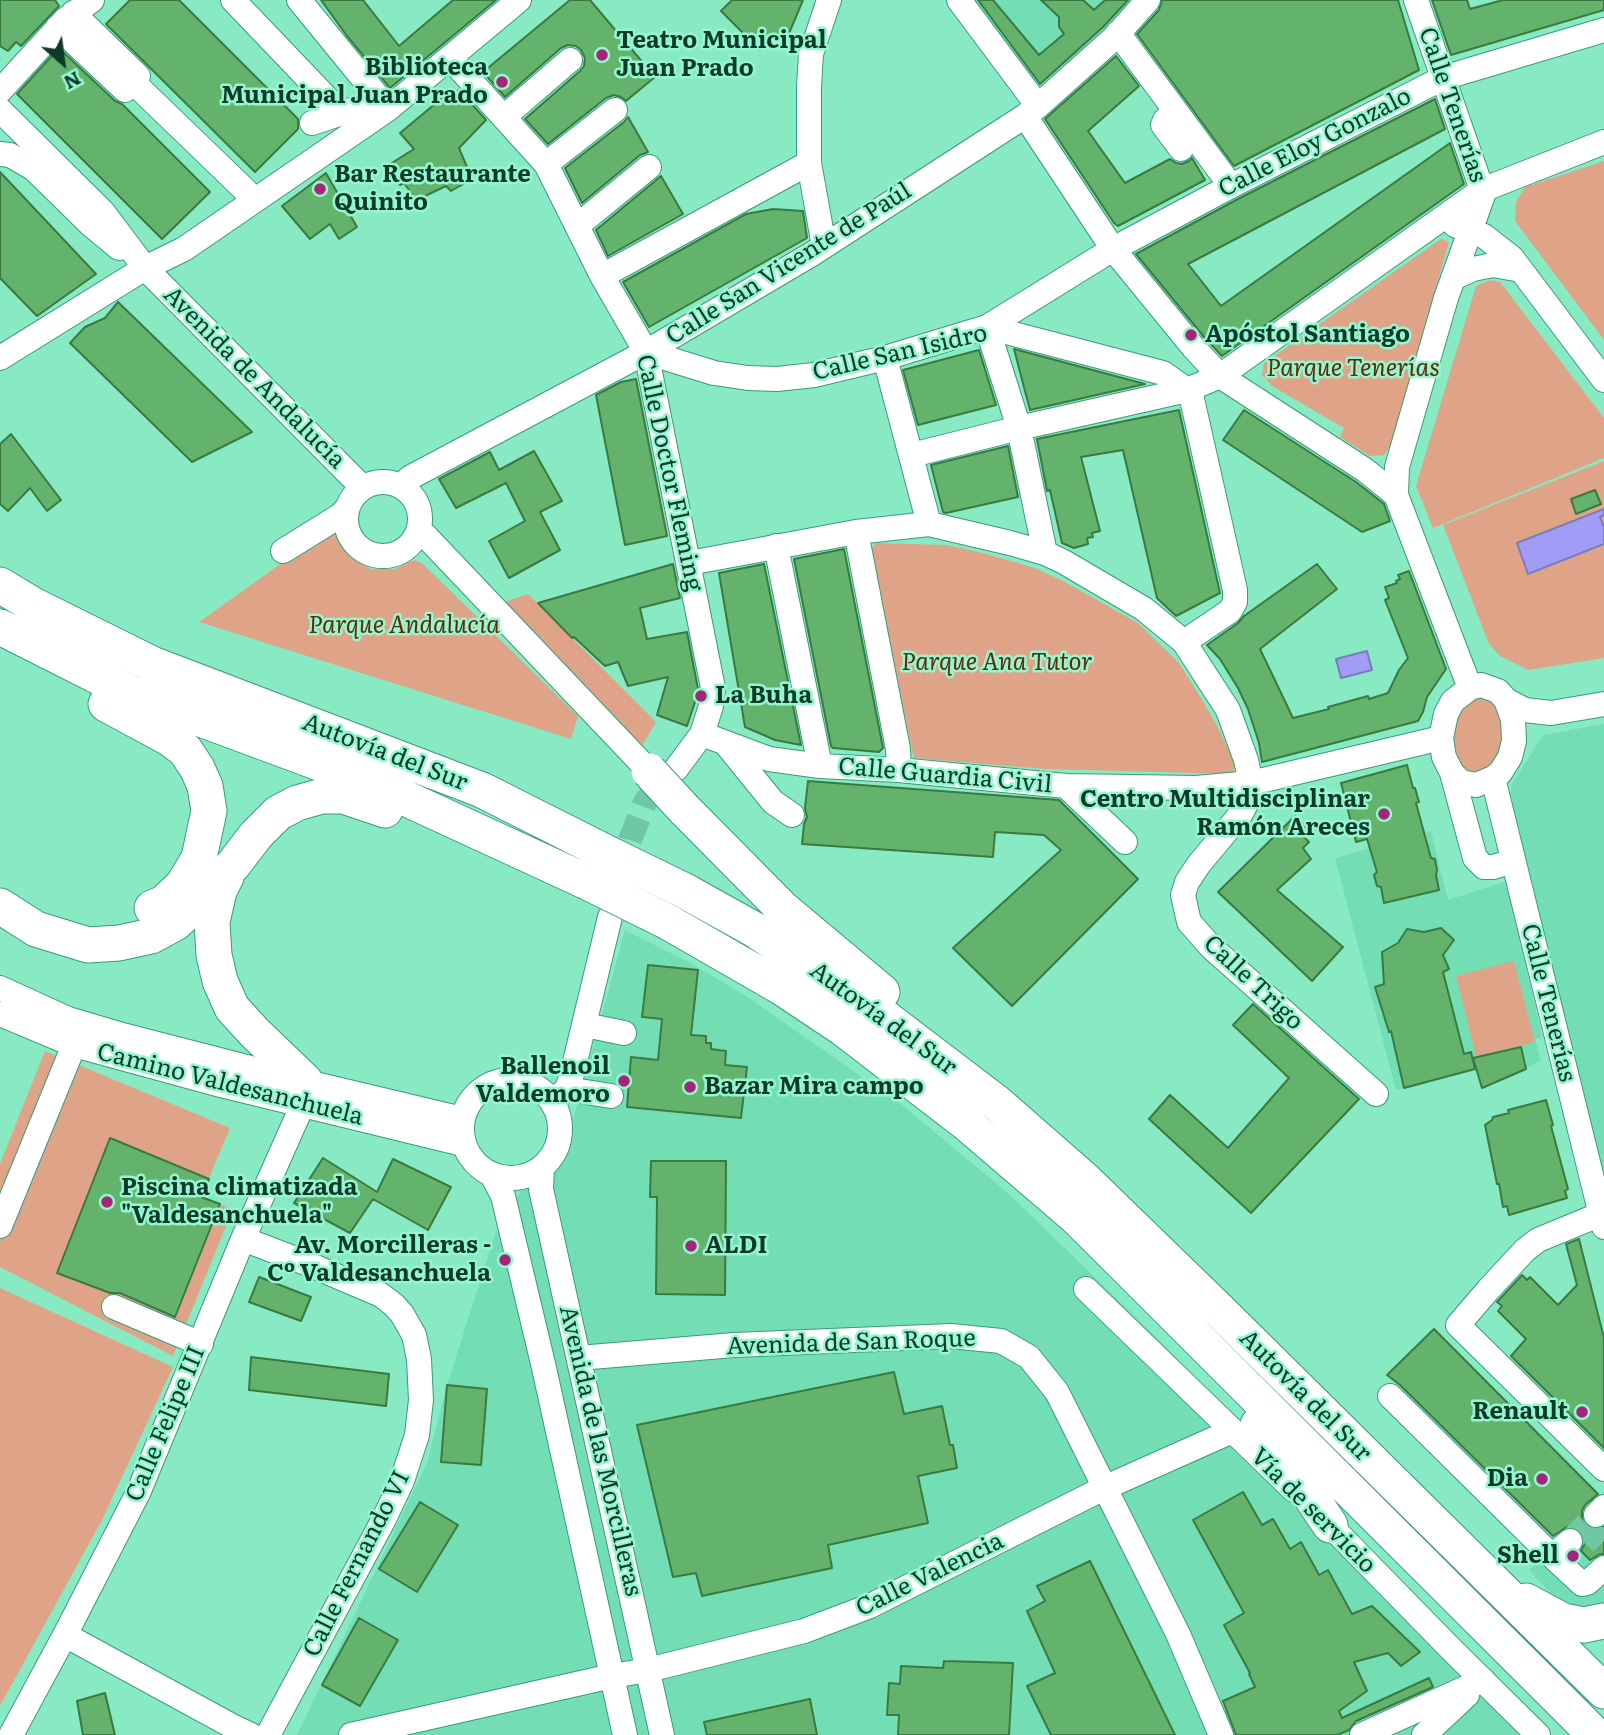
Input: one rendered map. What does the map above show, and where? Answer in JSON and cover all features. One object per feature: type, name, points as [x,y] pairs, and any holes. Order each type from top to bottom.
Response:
[{"type":"highway","name":"Autovía del Sur","points":[[0,586],[152,664],[482,790],[685,891],[755,930],[875,1010],[997,1103],[1086,1181],[1604,1691]]},
{"type":"highway","name":"Autovía del Sur","points":[[0,627],[133,694],[368,781],[551,865],[668,922],[781,987],[844,1029],[965,1122],[1077,1218],[1595,1735]]},
{"type":"highway","points":[[0,643],[12,655],[120,711],[185,750],[205,786],[209,811],[199,858],[183,885],[164,903],[136,916],[116,922],[94,923],[58,919],[30,909],[0,893]]},
{"type":"highway","points":[[663,770],[684,809],[783,909],[958,1056],[997,1103]]},
{"type":"highway","points":[[0,906],[36,929],[88,945],[119,943],[150,936],[175,923],[199,901],[278,813],[297,803],[322,796],[343,796],[551,865]]},
{"type":"highway","points":[[233,865],[219,891],[212,922],[214,955],[220,981],[232,1008],[304,1092]]},
{"type":"highway","points":[[1077,1218],[1119,1280],[1279,1449],[1330,1525]]},
{"type":"highway","points":[[1499,1587],[1563,1620],[1584,1625],[1604,1621]]},
{"type":"street","points":[[233,0],[341,113]]},
{"type":"street","points":[[299,0],[384,104]]},
{"type":"street","points":[[0,358],[145,268],[184,249],[450,58],[519,0]]},
{"type":"street","points":[[824,246],[809,163],[809,87],[811,54],[829,0]]},
{"type":"street","points":[[959,0],[1031,111],[1113,249],[1193,347],[1220,376],[1365,470],[1396,495]]},
{"type":"street","name":"Calle San Vicente de Paúl","points":[[401,486],[411,477],[646,352],[824,246],[1031,111],[1118,33],[1148,0]]},
{"type":"street","name":"Calle Tenerías","points":[[1416,0],[1483,195],[1446,298],[1400,456],[1396,495],[1470,688]]},
{"type":"street","points":[[0,91],[72,15],[138,76],[125,75],[246,191]]},
{"type":"street","name":"Calle Eloy Gonzalo","points":[[987,327],[1113,249],[1443,78],[1604,30]]},
{"type":"street","points":[[1118,33],[1231,186]]},
{"type":"street","name":"Calle Doctor Fleming","points":[[450,58],[546,164],[602,276],[646,352],[713,688],[711,706],[702,734],[663,770]]},
{"type":"street","points":[[504,117],[570,60]]},
{"type":"street","points":[[312,123],[375,102],[384,104]]},
{"type":"street","name":"Avenida de Andalucía","points":[[0,110],[103,212],[145,268]]},
{"type":"street","points":[[546,164],[615,110]]},
{"type":"street","points":[[1176,111],[1163,125],[1181,149]]},
{"type":"street","points":[[912,455],[1187,390],[1220,376],[1482,190],[1604,142]]},
{"type":"street","name":"Avenida de Andalucía","points":[[0,154],[10,155],[34,169],[89,224],[145,268],[362,487]]},
{"type":"street","points":[[602,276],[809,163]]},
{"type":"street","points":[[577,226],[649,167]]},
{"type":"street","points":[[1440,220],[1484,236],[1512,258],[1604,380]]},
{"type":"street","points":[[1453,278],[1473,269],[1493,265],[1521,270]]},
{"type":"street","points":[[987,327],[1019,428],[1045,553]]},
{"type":"street","name":"Calle San Isidro","points":[[646,352],[714,373],[748,379],[767,379],[814,375],[885,358],[987,327],[1163,373],[1187,390]]},
{"type":"street","points":[[1184,642],[1230,611],[1235,601],[1235,590],[1192,399],[1187,390],[1193,347]]},
{"type":"street","points":[[885,358],[929,524]]},
{"type":"street","points":[[1365,470],[1372,471],[1389,466],[1400,456]]},
{"type":"street","points":[[283,551],[341,515],[362,487],[376,482],[384,481],[401,486],[415,499],[420,513],[419,529],[406,549],[394,555],[373,555],[361,550],[352,541],[346,527],[347,508]]},
{"type":"street","points":[[689,563],[856,532],[929,524],[1045,553],[1144,608],[1184,642],[1228,709],[1251,783]]},
{"type":"street","points":[[419,529],[663,770]]},
{"type":"street","points":[[856,532],[898,749],[899,770]]},
{"type":"street","points":[[776,546],[820,766]]},
{"type":"street","points":[[1510,757],[1514,741],[1513,719],[1506,700],[1498,691],[1481,685],[1470,688],[1453,701],[1446,714],[1441,738],[1444,757],[1447,766],[1461,782],[1476,785],[1493,778],[1504,767],[1528,733],[1551,713]]},
{"type":"street","points":[[1506,700],[1525,709],[1551,713],[1604,704]]},
{"type":"street","name":"Calle Guardia Civil","points":[[702,734],[769,759],[820,766],[899,770],[1066,786],[1196,788],[1251,783],[1441,738]]},
{"type":"street","points":[[725,744],[773,802],[792,815]]},
{"type":"street","points":[[1452,773],[1475,858],[1484,867],[1513,861]]},
{"type":"street","name":"Calle Tenerías","points":[[1493,778],[1603,1220]]},
{"type":"street","name":"Calle Trigo","points":[[1251,783],[1247,802],[1240,815],[1187,882],[1183,895],[1189,922],[1210,947],[1376,1094]]},
{"type":"street","points":[[1066,786],[1125,842]]},
{"type":"street","points":[[610,916],[585,1025],[560,1096],[560,1129],[552,1157],[531,1175],[505,1178],[479,1168],[463,1144],[462,1119],[468,1104],[479,1091],[494,1083],[510,1080],[526,1082],[560,1096],[611,1096]]},
{"type":"street","name":"Camino Valdesanchuela","points":[[0,988],[68,1019],[144,1040],[463,1144]]},
{"type":"street","name":"Camino Valdesanchuela","points":[[0,1014],[74,1045],[213,1083],[304,1092],[462,1119]]},
{"type":"street","points":[[585,1025],[624,1033]]},
{"type":"street","points":[[0,1226],[74,1045]]},
{"type":"street","name":"Calle Felipe III","points":[[11,1735],[139,1492],[304,1092]]},
{"type":"street","name":"Avenida de las Morcilleras","points":[[542,1168],[541,1189],[662,1735]]},
{"type":"street","name":"Avenida de las Morcilleras","points":[[492,1175],[503,1196],[541,1355],[625,1735]]},
{"type":"street","points":[[1603,1220],[1541,1247],[1525,1250],[1458,1325],[1604,1469]]},
{"type":"street","name":"Calle Fernando VI","points":[[243,1239],[382,1295],[394,1305],[414,1335],[419,1359],[421,1400],[417,1435],[402,1481],[268,1735]]},
{"type":"street","name":"Vía de servicio","points":[[1086,1289],[1330,1525],[1538,1735]]},
{"type":"street","points":[[114,1307],[201,1345]]},
{"type":"street","name":"Avenida de San Roque","points":[[579,1359],[734,1345],[951,1336],[1001,1340],[1029,1357],[1057,1392],[1178,1633],[1221,1735]]},
{"type":"street","points":[[1390,1396],[1561,1548],[1581,1584],[1587,1583],[1604,1568]]},
{"type":"street","name":"Calle Valencia","points":[[351,1735],[648,1670],[804,1631],[870,1606],[1104,1488],[1232,1431]]},
{"type":"street","points":[[65,1635],[251,1735]]},
{"type":"street","points":[[1362,1735],[1483,1680]]},
{"type":"street","points":[[1424,1735],[1483,1680]]},
{"type":"shaded area","points":[[965,0],[1136,0],[1124,15],[1039,86]]},
{"type":"shaded area","points":[[1604,509],[1604,515],[1600,517],[1604,527],[1604,544],[1528,574],[1517,543]]},
{"type":"shaded area","points":[[1367,651],[1372,670],[1341,678],[1336,659]]},
{"type":"shaded area","points":[[1604,724],[1604,1199],[1509,800],[1512,784],[1543,735]]},
{"type":"shaded area","points":[[1431,831],[1448,900],[1507,881],[1542,1037],[1535,1039],[1541,1061],[1482,1088],[1476,1070],[1396,1090],[1335,858]]},
{"type":"shaded area","points":[[625,930],[687,961],[743,994],[902,1105],[1009,1194],[1152,1333],[1544,1735],[297,1735],[427,1463],[447,1385],[496,1232],[521,1190],[550,1175],[565,1149]]},
{"type":"shaded area","name":"Shell","points":[[1601,1496],[1604,1499],[1604,1614],[1565,1609],[1529,1570]]},
{"type":"green space","points":[[1604,161],[1604,340],[1515,221],[1516,202],[1525,187]]},
{"type":"green space","name":"Parque Tenerías","points":[[1441,239],[1449,242],[1390,447],[1384,455],[1370,456],[1340,437],[1344,428],[1272,386],[1262,375],[1264,363]]},
{"type":"green space","points":[[1490,280],[1500,282],[1604,418],[1604,458],[1433,528],[1416,486],[1476,286]]},
{"type":"green space","points":[[1604,461],[1604,658],[1529,670],[1500,656],[1489,644],[1443,525]]},
{"type":"green space","name":"Parque Andalucía","points":[[334,529],[353,559],[371,569],[395,569],[414,560],[422,563],[578,716],[571,739],[199,622],[325,532]]},
{"type":"green space","name":"Parque Ana Tutor","points":[[876,543],[946,545],[1035,568],[1138,623],[1179,663],[1201,698],[1233,760],[1235,767],[1232,774],[1045,769],[914,758],[870,558],[870,550]]},
{"type":"green space","points":[[528,594],[656,722],[639,751],[495,605]]},
{"type":"green space","points":[[1492,697],[1506,726],[1497,762],[1476,776],[1460,770],[1450,733],[1468,698]]},
{"type":"green space","points":[[1514,961],[1535,1042],[1476,1057],[1456,976]]},
{"type":"green space","name":"Piscina climatizada \"Valdesanchuela\"","points":[[45,1051],[230,1128],[201,1197],[233,1209],[173,1356],[0,1267],[0,1164]]},
{"type":"green space","points":[[0,1288],[173,1367],[103,1518],[0,1706]]},
{"type":"building","points":[[0,0],[55,0],[59,6],[21,46],[16,42],[8,51],[0,46]]},
{"type":"building","points":[[130,0],[179,0],[298,119],[298,129],[255,172],[106,24]]},
{"type":"building","points":[[321,0],[363,0],[399,46],[453,0],[496,0],[390,88]]},
{"type":"building","name":"Teatro Municipal Juan Prado","points":[[570,0],[590,0],[655,77],[626,101],[614,95],[606,98],[548,144],[525,119],[580,71],[585,58],[581,50],[568,45],[561,48],[505,97],[483,72]]},
{"type":"building","points":[[732,0],[803,0],[785,43],[772,37],[760,50],[721,11]]},
{"type":"building","points":[[978,0],[993,0],[1039,55],[1064,34],[1059,27],[1059,17],[1041,0],[1083,0],[1094,10],[1105,0],[1128,0],[1103,27],[1040,84]]},
{"type":"building","points":[[1162,0],[1398,0],[1419,70],[1234,166],[1137,34],[1159,10]]},
{"type":"building","points":[[1432,0],[1467,0],[1470,9],[1503,0],[1604,0],[1604,10],[1451,55]]},
{"type":"building","points":[[59,48],[115,101],[122,104],[210,192],[162,239],[17,94]]},
{"type":"building","points":[[1116,56],[1139,86],[1088,131],[1125,183],[1170,159],[1182,164],[1192,158],[1205,180],[1118,226],[1045,119]]},
{"type":"building","points":[[453,89],[456,92],[459,90],[486,120],[459,148],[472,179],[451,191],[446,186],[427,195],[419,204],[404,183],[400,185],[387,166],[414,149],[400,133]]},
{"type":"building","points":[[1435,99],[1445,129],[1188,264],[1221,306],[1450,143],[1464,184],[1222,356],[1136,254],[1238,199]]},
{"type":"building","points":[[628,117],[648,152],[640,155],[582,203],[565,168]]},
{"type":"building","points":[[0,172],[96,274],[37,316],[0,278]]},
{"type":"building","name":"Bar Restaurante Quinito","points":[[326,173],[357,227],[339,239],[330,224],[310,239],[282,206]]},
{"type":"building","points":[[661,176],[683,214],[608,256],[596,230]]},
{"type":"building","points":[[773,209],[803,211],[807,238],[649,327],[623,282],[746,214]]},
{"type":"building","points":[[118,302],[252,432],[192,462],[70,343],[85,327],[105,318]]},
{"type":"building","points":[[1014,349],[1145,384],[1030,410]]},
{"type":"building","points":[[979,350],[996,405],[918,425],[903,370]]},
{"type":"building","points":[[636,379],[667,536],[625,545],[596,395],[621,382]]},
{"type":"building","points":[[1179,410],[1220,593],[1176,616],[1157,598],[1123,450],[1081,457],[1100,531],[1087,538],[1088,544],[1074,548],[1062,543],[1050,490],[1047,491],[1037,439]]},
{"type":"building","points":[[1244,410],[1356,482],[1384,504],[1390,521],[1362,532],[1223,440]]},
{"type":"building","points":[[11,434],[61,500],[47,511],[30,488],[8,511],[0,504],[0,444]]},
{"type":"building","points":[[1008,446],[1018,497],[943,512],[931,465]]},
{"type":"building","points":[[534,451],[562,501],[540,512],[560,550],[509,578],[489,541],[525,521],[506,483],[456,508],[439,479],[490,452],[499,470]]},
{"type":"building","points":[[1595,490],[1601,504],[1576,514],[1571,499]]},
{"type":"building","points":[[844,549],[883,748],[879,752],[831,746],[794,559]]},
{"type":"building","points":[[673,564],[680,598],[640,608],[647,639],[687,632],[698,689],[687,726],[657,715],[668,677],[628,686],[618,662],[605,666],[572,638],[538,603]]},
{"type":"building","points":[[764,564],[801,745],[775,740],[745,727],[719,573]]},
{"type":"building","points":[[1317,564],[1337,589],[1260,649],[1293,718],[1368,696],[1369,699],[1388,693],[1408,658],[1385,600],[1389,598],[1385,587],[1397,583],[1400,579],[1398,575],[1409,571],[1446,669],[1427,697],[1418,721],[1262,762],[1248,709],[1220,659],[1207,645]]},
{"type":"building","points":[[1407,765],[1419,802],[1416,803],[1431,858],[1435,859],[1439,890],[1384,903],[1381,887],[1377,886],[1374,875],[1377,872],[1367,839],[1356,842],[1341,783]]},
{"type":"building","points":[[808,781],[1059,800],[1138,879],[1012,1006],[953,948],[1061,850],[1044,835],[995,832],[993,857],[802,844],[807,817],[805,808]]},
{"type":"building","points":[[1295,816],[1306,827],[1299,832],[1309,842],[1303,848],[1311,859],[1277,890],[1343,947],[1312,981],[1218,892]]},
{"type":"building","points":[[1441,928],[1454,940],[1443,955],[1449,969],[1443,972],[1464,1054],[1471,1052],[1475,1069],[1404,1088],[1391,1031],[1389,1032],[1375,987],[1384,984],[1382,952],[1398,943],[1407,929],[1424,932]]},
{"type":"building","name":"Bazar Mira campo","points":[[648,965],[698,970],[691,1035],[706,1036],[706,1043],[711,1043],[711,1049],[726,1051],[725,1065],[747,1067],[741,1118],[627,1107],[631,1057],[658,1060],[662,1019],[642,1017]]},
{"type":"building","points":[[1253,1004],[1359,1099],[1251,1213],[1149,1119],[1170,1095],[1228,1148],[1289,1078],[1233,1025]]},
{"type":"building","points":[[1521,1047],[1526,1069],[1482,1088],[1473,1058]]},
{"type":"building","points":[[1546,1100],[1568,1189],[1565,1191],[1567,1198],[1509,1215],[1507,1206],[1503,1207],[1485,1125],[1493,1117],[1509,1113],[1508,1110]]},
{"type":"building","points":[[110,1138],[209,1179],[201,1197],[220,1204],[175,1317],[120,1293],[110,1293],[57,1273]]},
{"type":"building","points":[[323,1158],[377,1192],[393,1159],[451,1187],[428,1230],[373,1199],[350,1233],[294,1203]]},
{"type":"building","name":"ALDI","points":[[651,1161],[726,1161],[725,1295],[656,1294],[657,1197],[650,1197]]},
{"type":"building","name":"Renault","points":[[1579,1239],[1604,1338],[1604,1448],[1511,1356],[1526,1339],[1498,1311],[1502,1306],[1497,1302],[1522,1275],[1527,1280],[1530,1277],[1558,1305],[1577,1285],[1566,1244]]},
{"type":"building","points":[[259,1277],[311,1297],[301,1321],[249,1302]]},
{"type":"building","points":[[1434,1329],[1598,1494],[1585,1505],[1582,1518],[1585,1525],[1592,1529],[1604,1527],[1604,1554],[1590,1560],[1581,1551],[1584,1538],[1581,1531],[1574,1527],[1567,1527],[1553,1536],[1387,1375]]},
{"type":"building","points":[[251,1357],[389,1374],[386,1406],[249,1390]]},
{"type":"building","points":[[894,1372],[904,1414],[942,1406],[950,1445],[953,1445],[957,1468],[918,1476],[928,1523],[828,1545],[832,1568],[702,1596],[696,1573],[673,1577],[637,1425]]},
{"type":"building","points":[[447,1385],[487,1389],[481,1465],[441,1462]]},
{"type":"building","points":[[1243,1492],[1262,1525],[1273,1519],[1290,1549],[1301,1542],[1319,1575],[1328,1570],[1352,1614],[1372,1606],[1420,1652],[1401,1666],[1388,1653],[1354,1662],[1367,1691],[1339,1711],[1342,1718],[1429,1678],[1433,1687],[1356,1721],[1349,1730],[1337,1735],[1236,1735],[1223,1701],[1255,1687],[1224,1625],[1244,1613],[1193,1520]]},
{"type":"building","points":[[420,1502],[458,1525],[417,1592],[379,1569]]},
{"type":"building","points":[[1090,1561],[1175,1735],[1051,1735],[1027,1686],[1055,1673],[1027,1611],[1045,1601],[1037,1586]]},
{"type":"building","points":[[359,1618],[398,1640],[360,1706],[322,1685]]},
{"type":"building","points":[[944,1661],[1013,1663],[1009,1735],[898,1735],[899,1715],[887,1715],[889,1683],[900,1684],[901,1666],[943,1668]]},
{"type":"building","points":[[105,1693],[115,1735],[83,1735],[77,1701]]},
{"type":"building","points":[[810,1699],[817,1735],[707,1735],[704,1722]]},
{"type":"tunnel","points":[[621,875],[630,840],[645,802],[672,772]]},
{"type":"tunnel","points":[[1570,1541],[1596,1515]]},
{"type":"tunnel","points":[[1585,1526],[1604,1545]]},
{"type":"place","name":"Teatro Municipal Juan Prado","points":[[602,55]]},
{"type":"place","name":"Biblioteca Municipal Juan Prado","points":[[502,82]]},
{"type":"place","name":"Bar Restaurante Quinito","points":[[320,189]]},
{"type":"place","name":"Apóstol Santiago","points":[[1191,335]]},
{"type":"place","name":"La Buha","points":[[701,696]]},
{"type":"place","name":"Centro Multidisciplinar Ramón Areces","points":[[1384,814]]},
{"type":"place","name":"Ballenoil Valdemoro","points":[[624,1081]]},
{"type":"place","name":"Bazar Mira campo","points":[[690,1087]]},
{"type":"place","name":"Piscina climatizada \"Valdesanchuela\"","points":[[107,1202]]},
{"type":"place","name":"ALDI","points":[[691,1246]]},
{"type":"place","name":"Av. Morcilleras - Cº Valdesanchuela","points":[[505,1260]]},
{"type":"place","name":"Renault","points":[[1582,1412]]},
{"type":"place","name":"Dia","points":[[1542,1479]]},
{"type":"place","name":"Shell","points":[[1573,1556]]}]
